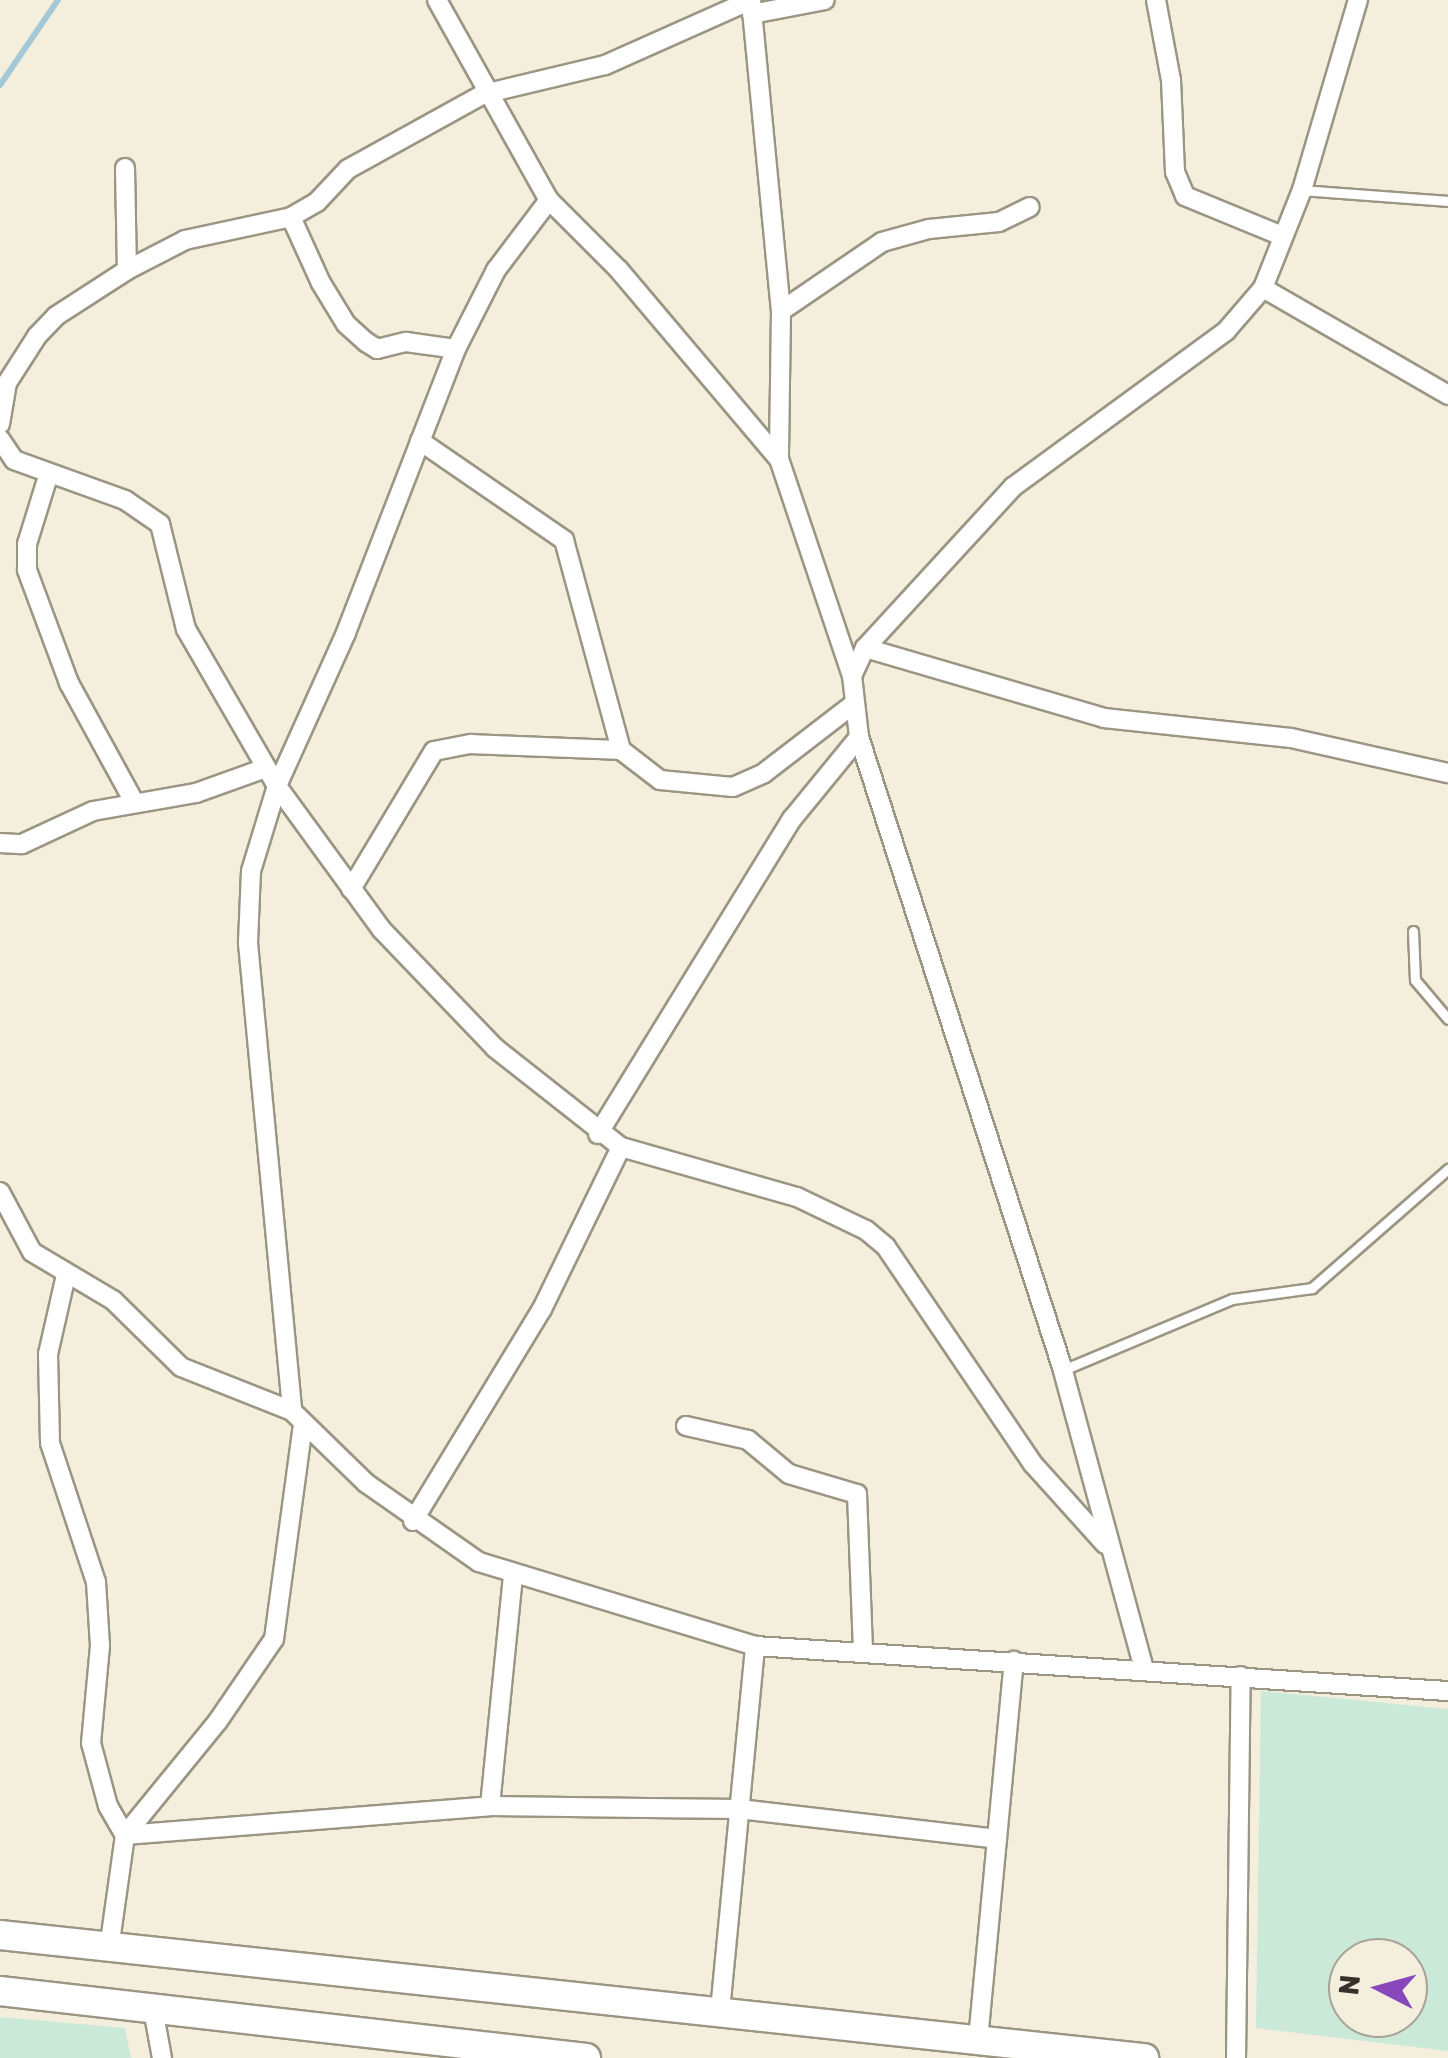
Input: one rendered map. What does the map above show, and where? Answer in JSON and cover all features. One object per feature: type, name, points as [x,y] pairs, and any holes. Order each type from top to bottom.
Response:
[{"type":"main road","points":[[0,1935],[1144,2058]]},
{"type":"main road","points":[[0,1991],[474,2052],[586,2058]]},
{"type":"street","points":[[438,0],[484,94],[549,200],[619,270],[779,459]]},
{"type":"street","points":[[0,424],[7,383],[37,336],[56,316],[127,270],[184,240],[291,217],[317,202],[348,169],[484,94],[604,65],[751,5],[825,0]]},
{"type":"street","points":[[1156,0],[1171,80],[1175,172],[1185,196],[1282,236]]},
{"type":"street","points":[[852,676],[865,648],[1013,487],[1226,331],[1263,288],[1302,190],[1358,0]]},
{"type":"street","points":[[751,5],[782,311],[779,459],[852,676],[851,706],[859,737],[1063,1370],[1144,1669]]},
{"type":"street","points":[[125,168],[127,270]]},
{"type":"street","points":[[109,1949],[125,1836],[274,1640],[297,1418],[248,943],[250,871],[277,786],[346,633],[456,349],[496,270],[549,200]]},
{"type":"street","points":[[782,311],[882,242],[929,229],[999,222],[1030,207]]},
{"type":"street","points":[[291,217],[321,284],[346,324],[366,342],[377,349],[406,342],[456,349]]},
{"type":"street","points":[[1263,288],[1448,395]]},
{"type":"street","points":[[0,439],[14,460],[149,511],[160,524],[186,628],[277,786],[351,889],[495,1048],[598,1134],[621,1147],[798,1197],[866,1230],[894,1258],[1033,1464],[1109,1548]]},
{"type":"street","points":[[420,441],[564,540],[622,750]]},
{"type":"street","points":[[49,472],[27,544],[26,570],[70,683],[132,800]]},
{"type":"street","points":[[865,648],[1104,718],[1292,738],[1448,773]]},
{"type":"street","points":[[351,889],[434,752],[471,744],[622,750],[660,780],[733,787],[764,773],[851,706]]},
{"type":"street","points":[[598,1134],[792,818],[859,737]]},
{"type":"street","points":[[0,843],[22,844],[132,800],[196,793],[266,768]]},
{"type":"street","points":[[413,1521],[542,1309],[621,1147]]},
{"type":"street","points":[[0,1192],[32,1252],[123,1308],[181,1367],[297,1418],[413,1521],[479,1562],[513,1574],[754,1646],[1448,1691]]},
{"type":"street","points":[[66,1275],[48,1354],[50,1442],[96,1582],[100,1646],[92,1743],[108,1806],[125,1836]]},
{"type":"street","points":[[686,1426],[748,1440],[789,1474],[857,1494],[863,1652]]},
{"type":"street","points":[[490,1806],[513,1574]]},
{"type":"street","points":[[720,2011],[754,1646]]},
{"type":"street","points":[[978,2040],[1014,1661]]},
{"type":"street","points":[[1236,2058],[1242,1676]]},
{"type":"street","points":[[125,1836],[490,1806],[739,1808],[997,1839]]},
{"type":"street","points":[[153,2009],[162,2058]]},
{"type":"lane","points":[[1302,190],[1448,202]]},
{"type":"lane","points":[[1413,931],[1415,980],[1448,1019]]},
{"type":"lane","points":[[1063,1370],[1232,1299],[1312,1288],[1448,1169]]},
{"type":"green space","points":[[1261,1691],[1448,1709],[1448,2051],[1339,2038],[1428,2038],[1428,1938],[1328,1938],[1328,2037],[1256,2028]]},
{"type":"green space","points":[[0,2017],[125,2028],[131,2058],[0,2058]]},
{"type":"waterway","points":[[0,85],[58,0]]}]
